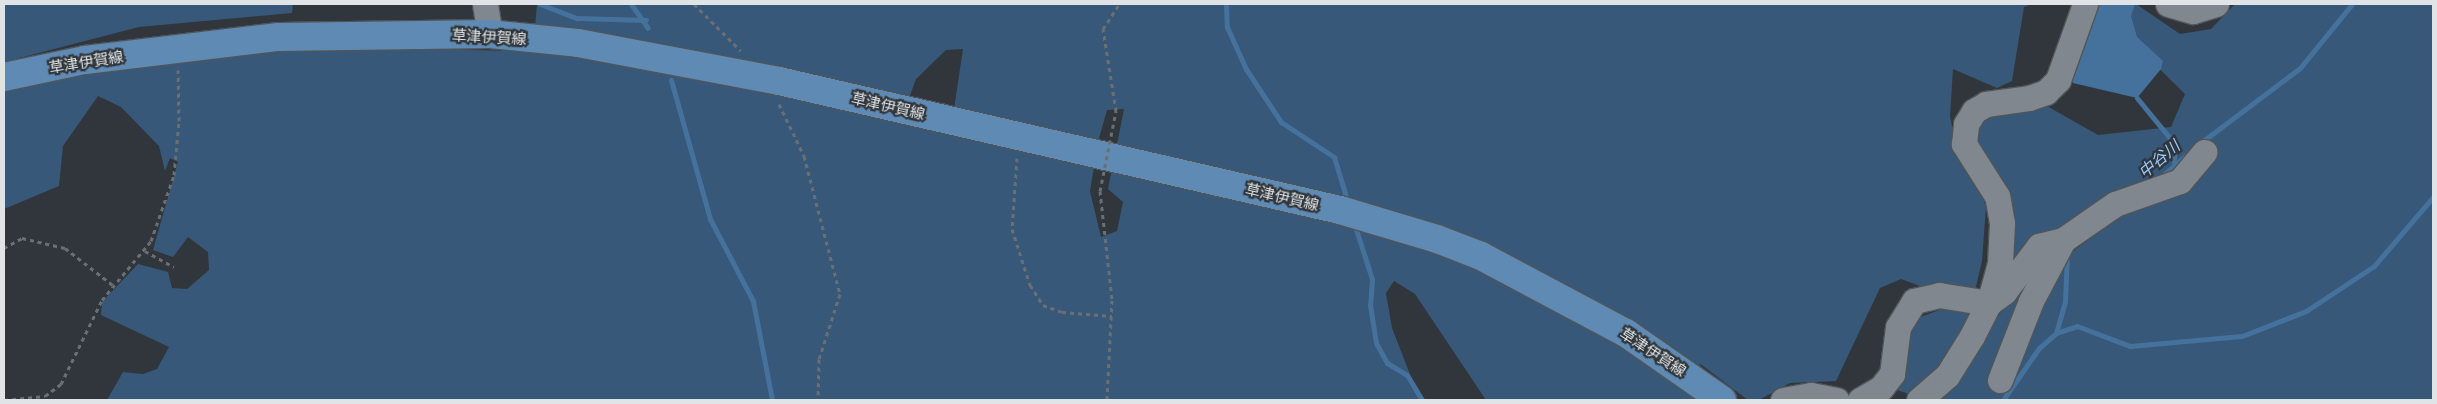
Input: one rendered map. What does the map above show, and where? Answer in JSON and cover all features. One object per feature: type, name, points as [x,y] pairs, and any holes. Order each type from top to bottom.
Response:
[{"type":"main road","name":"草津伊賀線","points":[[4,77],[85,60],[279,38],[490,34],[578,43],[779,81],[1340,210],[1437,239],[1481,256],[1626,333],[1722,400]]},
{"type":"street","points":[[485,4],[490,34]]},
{"type":"street","points":[[1919,400],[1947,376],[1989,303],[2000,263],[2002,223],[1997,196],[1964,144],[1966,124],[1974,111],[1986,104],[2029,98],[2046,92],[2058,80],[2085,4]]},
{"type":"street","points":[[2168,4],[2193,11],[2216,4]]},
{"type":"street","points":[[1860,400],[1892,374],[1898,327],[1914,301],[1939,295],[1989,303],[2004,292],[2039,246],[2063,240],[2115,204],[2180,180],[2204,152]]},
{"type":"street","points":[[2000,380],[2031,301],[2063,240]]},
{"type":"street","points":[[1783,400],[1811,395],[1837,400]]},
{"type":"path","points":[[694,4],[739,48],[752,77]]},
{"type":"path","points":[[1107,400],[1112,316],[1100,191],[1116,111],[1103,29],[1119,4]]},
{"type":"path","points":[[4,400],[45,396],[61,384],[102,300],[145,251],[174,175],[179,121],[177,49]]},
{"type":"path","points":[[779,81],[778,101],[804,156],[840,294],[819,359],[818,400]]},
{"type":"path","points":[[1019,136],[1012,228],[1030,285],[1043,305],[1112,316]]},
{"type":"path","points":[[4,248],[22,238],[65,248],[114,286]]},
{"type":"path","points":[[145,251],[174,267]]},
{"type":"shaded area","points":[[4,4],[293,4],[292,13],[139,27],[4,62]]},
{"type":"shaded area","points":[[537,4],[2032,4],[2024,7],[2012,81],[1997,88],[1953,69],[1950,116],[1957,151],[1975,175],[1986,207],[1982,261],[1968,320],[1939,371],[1912,395],[1888,387],[1907,322],[1942,309],[1936,292],[1901,279],[1880,288],[1836,381],[1790,383],[1759,400],[1748,400],[1699,363],[1719,400],[1486,400],[1415,294],[1394,281],[1386,293],[1392,328],[1420,400],[107,400],[123,372],[143,374],[157,369],[169,347],[101,315],[102,302],[138,264],[168,272],[172,288],[187,289],[209,270],[208,252],[188,237],[173,257],[153,250],[178,162],[170,158],[165,171],[159,146],[121,107],[98,96],[63,146],[59,186],[4,209],[4,90],[66,74],[266,47],[533,51]],"holes":[[[963,49],[954,109],[1098,142],[1107,110],[1124,109],[1108,189],[1123,202],[1117,231],[1101,237],[1090,191],[1095,161],[908,101],[916,79],[946,50]]]},
{"type":"shaded area","points":[[2092,4],[2135,4],[2131,16],[2137,37],[2163,61],[2161,69],[2137,98],[2073,83],[2068,68]]},
{"type":"shaded area","points":[[2125,4],[2136,4],[2180,34],[2211,29],[2235,4],[2433,4],[2433,400],[1931,400],[1985,320],[1997,318],[2031,270],[2061,253],[2072,252],[2126,213],[2150,185],[2120,189],[2074,228],[2010,272],[2006,194],[1992,165],[1975,150],[1968,134],[1981,116],[2045,105],[2098,135],[2171,127],[2185,94],[2124,34]]},
{"type":"waterway","points":[[540,4],[577,18],[646,20]]},
{"type":"waterway","points":[[631,4],[648,28]]},
{"type":"waterway","points":[[1226,4],[1227,27],[1246,69],[1281,122],[1334,157],[1348,203]]},
{"type":"waterway","name":"中谷川","points":[[2199,144],[2300,68],[2352,4]]},
{"type":"waterway","points":[[671,80],[710,219],[753,301],[772,400]]},
{"type":"waterway","points":[[2137,98],[2174,143],[2174,167]]},
{"type":"waterway","name":"中谷川","points":[[2161,177],[2185,156]]},
{"type":"waterway","points":[[2056,333],[2077,326],[2130,346],[2242,336],[2306,311],[2374,266],[2433,197]]},
{"type":"waterway","points":[[1354,223],[1372,279],[1370,305],[1376,343],[1387,363],[1407,375],[1422,400]]},
{"type":"waterway","name":"中谷川","points":[[2003,400],[2039,348],[2056,333],[2065,301],[2067,254]]}]
